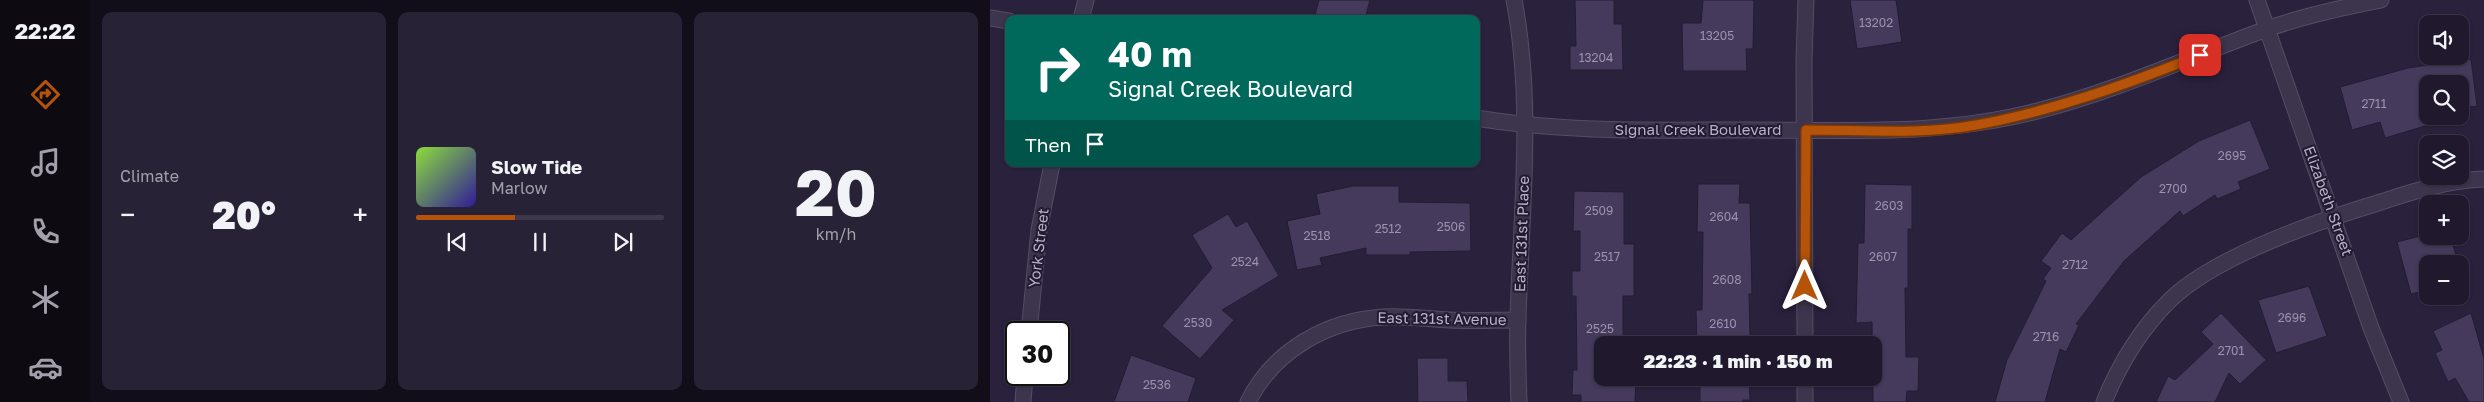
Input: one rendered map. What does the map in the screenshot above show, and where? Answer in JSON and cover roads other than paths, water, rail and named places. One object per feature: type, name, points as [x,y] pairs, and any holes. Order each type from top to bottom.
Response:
[{"type":"street","points":[[1082,15],[1086,0]]},
{"type":"street","name":"East 131st Place","points":[[1514,0],[1519,28],[1525,187],[1518,320],[1519,402]]},
{"type":"street","points":[[1805,336],[1806,130],[1804,61],[1806,0]]},
{"type":"street","name":"Elizabeth Street","points":[[2258,0],[2266,29],[2375,337],[2400,402]]},
{"type":"street","name":"Signal Creek Boulevard","points":[[1480,119],[1524,126],[1614,130],[1913,130],[1975,125],[2041,110],[2082,98],[2183,62],[2266,29],[2381,0]]},
{"type":"street","points":[[990,18],[1005,20]]},
{"type":"street","name":"York Street","points":[[1030,321],[1039,230],[1051,167]]},
{"type":"street","points":[[2104,402],[2112,381],[2140,334],[2169,301],[2182,290],[2219,266],[2333,216],[2419,190],[2456,182],[2484,179]]},
{"type":"street","name":"East 131st Avenue","points":[[1248,402],[1272,368],[1293,349],[1314,335],[1342,323],[1386,317],[1518,320]]},
{"type":"street","points":[[1023,402],[1024,386]]},
{"type":"street","points":[[1805,386],[1805,402]]}]
